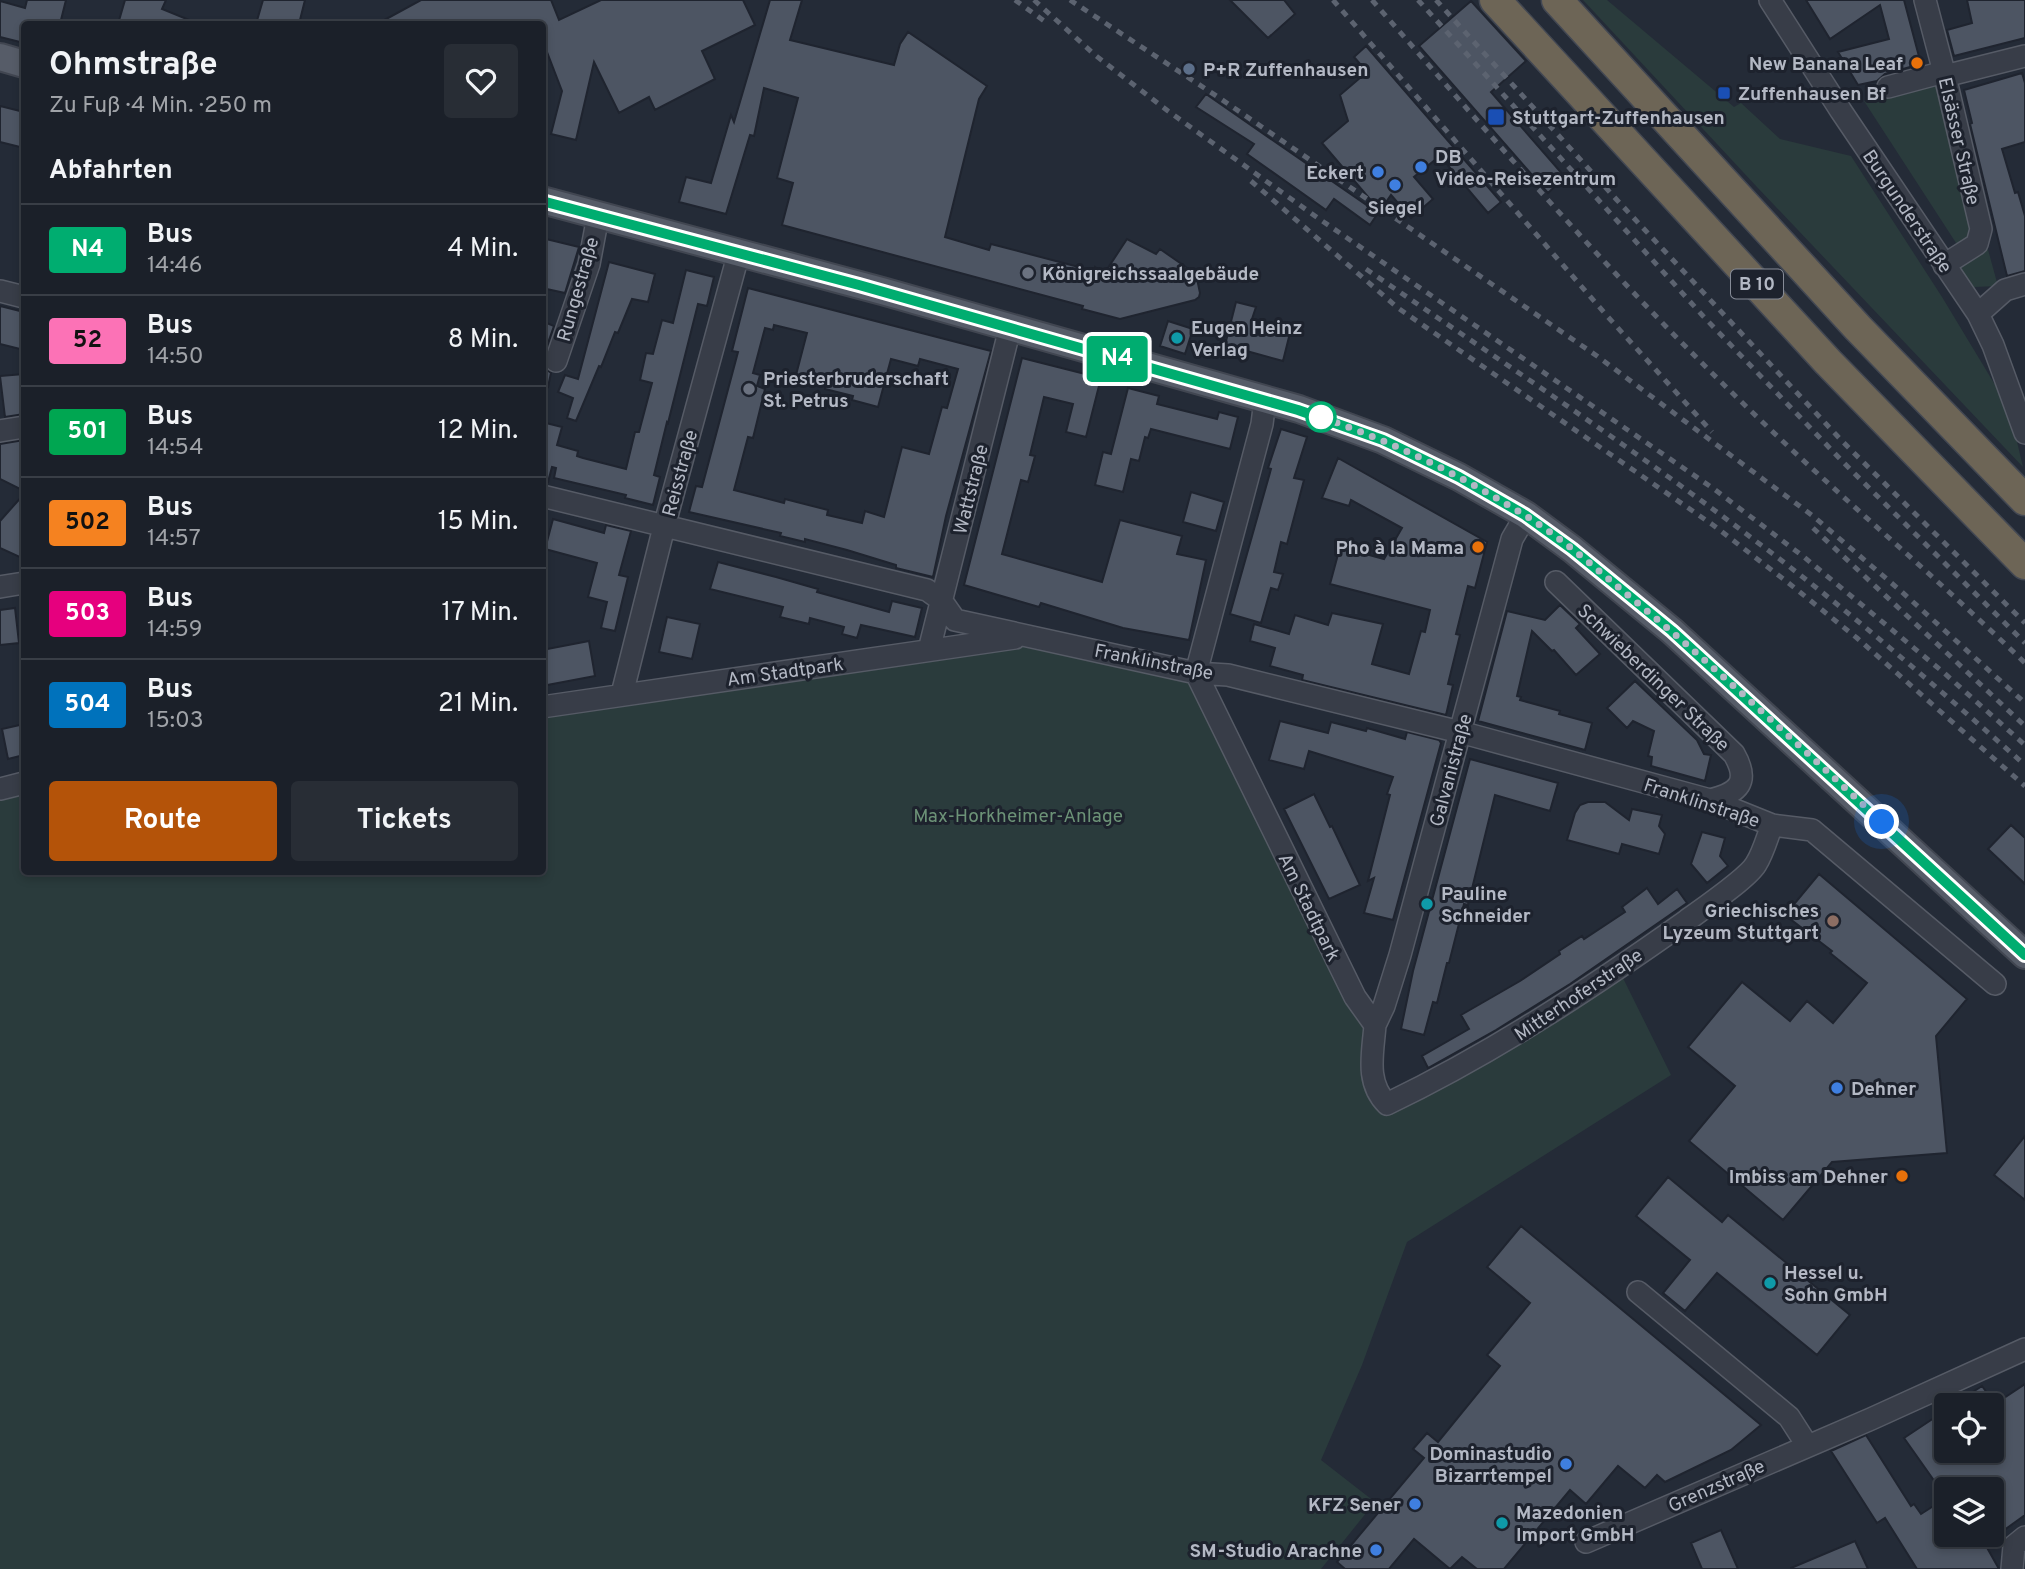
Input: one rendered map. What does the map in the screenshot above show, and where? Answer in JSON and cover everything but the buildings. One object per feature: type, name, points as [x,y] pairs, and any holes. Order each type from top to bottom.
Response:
[{"type":"highway","name":"B 10","points":[[1495,0],[1828,362],[2025,564]]},
{"type":"highway","name":"B 10","points":[[1557,0],[1858,328],[2025,500]]},
{"type":"main road","points":[[0,57],[21,63]]},
{"type":"main road","name":"Schwieberdinger Straße","points":[[546,202],[739,252],[1265,400],[1383,440],[1459,477],[1525,515],[1572,549],[1672,631],[2025,955]]},
{"type":"street","name":"Burgunderstraße","points":[[1770,0],[1978,314],[1998,356],[2025,433]]},
{"type":"street","name":"Elsässer Straße","points":[[1925,0],[1981,229],[1977,244],[1944,265]]},
{"type":"street","points":[[1888,87],[2025,56]]},
{"type":"street","name":"Rungestraße","points":[[556,361],[589,264],[598,216]]},
{"type":"street","name":"Reisstraße","points":[[622,694],[664,527],[739,252]]},
{"type":"street","points":[[1978,314],[2005,290],[2025,284]]},
{"type":"street","points":[[0,291],[21,296]]},
{"type":"street","name":"Wattstraße","points":[[929,650],[1010,328]]},
{"type":"street","points":[[1196,673],[1264,417],[1265,400]]},
{"type":"street","points":[[0,431],[21,428]]},
{"type":"street","name":"Franklinstraße","points":[[546,497],[927,590],[942,600],[955,620],[1196,673],[1228,675],[1460,732],[1710,800],[1772,825]]},
{"type":"street","name":"Galvanistraße","points":[[1375,1025],[1400,955],[1512,539],[1525,515]]},
{"type":"street","name":"Schwieberdinger Straße","points":[[1556,582],[1734,754],[1741,765],[1738,789],[1727,796],[1710,800]]},
{"type":"street","points":[[0,587],[21,584]]},
{"type":"street","name":"Am Stadtpark","points":[[546,707],[1029,636]]},
{"type":"street","name":"Am Stadtpark","points":[[1196,673],[1355,998],[1375,1025]]},
{"type":"street","points":[[0,789],[21,784]]},
{"type":"street","points":[[1772,825],[1812,830],[1995,984]]},
{"type":"street","name":"Mitterhoferstraße","points":[[1375,1025],[1371,1071],[1376,1093],[1387,1104],[1510,1039],[1624,965],[1700,910],[1755,866],[1772,825]]},
{"type":"street","points":[[1638,1292],[1789,1417],[1807,1445]]},
{"type":"street","name":"Grenzstraße","points":[[1586,1542],[2025,1349]]},
{"type":"street","points":[[2012,1569],[2014,1546],[2025,1536]]},
{"type":"green space","points":[[1583,0],[1607,0],[1734,107],[1741,103],[1780,139],[1851,156],[1942,297],[2009,408],[2023,467],[1757,187]]},
{"type":"green space","points":[[1937,79],[1972,236],[1958,246],[1864,101]]},
{"type":"green space","points":[[1987,246],[1998,286],[1974,287],[1957,268]]},
{"type":"green space","name":"Max-Horkheimer-Anlage","points":[[1033,643],[1184,675],[1205,707],[1366,1034],[1388,1111],[1622,976],[1671,1075],[1407,1242],[1362,1365],[1321,1460],[1375,1502],[1321,1569],[0,1569],[0,798],[21,792],[21,875],[546,875],[546,714],[618,701],[932,661]]},
{"type":"railway","points":[[1015,0],[1047,23]]},
{"type":"railway","points":[[1034,0],[1095,55],[1168,111],[1315,216],[1714,489],[1804,557],[1943,672],[2025,745]]},
{"type":"railway","points":[[1070,0],[1221,99],[1597,356],[1813,516],[2025,703]]},
{"type":"railway","points":[[1333,0],[1608,317],[1712,432]]},
{"type":"railway","points":[[1372,0],[1558,210],[1702,363],[1786,444],[2025,663]]},
{"type":"railway","points":[[1418,0],[1703,316],[1844,463],[2025,643]]},
{"type":"railway","points":[[1436,0],[1616,199],[1842,441],[2025,623]]},
{"type":"railway","points":[[1251,181],[1398,308],[1713,525],[1786,581],[1857,638],[2025,786]]},
{"type":"railway","points":[[1366,269],[1615,439],[1761,545],[1862,625],[2025,765]]},
{"type":"railway","points":[[1813,528],[2025,726]]},
{"type":"bus line","name":"N4","points":[[546,202],[859,285],[1298,410],[1383,440],[1459,477],[1525,515],[1572,549],[1672,631],[2025,955]]},
{"type":"place","name":"New Banana Leaf","points":[[1917,63]]},
{"type":"place","name":"P+R Zuffenhausen","points":[[1189,69]]},
{"type":"place","name":"Zuffenhausen Bf","points":[[1724,93]]},
{"type":"place","name":"Stuttgart-Zuffenhausen","points":[[1496,117]]},
{"type":"place","name":"DB Video-Reisezentrum","points":[[1421,167]]},
{"type":"place","name":"Eckert","points":[[1378,172]]},
{"type":"place","name":"Siegel","points":[[1395,185]]},
{"type":"place","name":"Königreichssaalgebäude","points":[[1028,273]]},
{"type":"place","name":"Eugen Heinz Verlag","points":[[1177,338]]},
{"type":"place","name":"Priesterbruderschaft St. Petrus","points":[[749,389]]},
{"type":"place","name":"Pho à la Mama","points":[[1478,547]]},
{"type":"place","name":"Pauline Schneider","points":[[1427,904]]},
{"type":"place","name":"Griechisches Lyzeum Stuttgart","points":[[1833,921]]},
{"type":"place","name":"Dehner","points":[[1837,1088]]},
{"type":"place","name":"Imbiss am Dehner","points":[[1902,1176]]},
{"type":"place","name":"Hessel u. Sohn GmbH","points":[[1770,1283]]},
{"type":"place","name":"Dominastudio Bizarrtempel","points":[[1566,1464]]},
{"type":"place","name":"KFZ Sener","points":[[1415,1504]]},
{"type":"place","name":"Mazedonien Import GmbH","points":[[1502,1523]]},
{"type":"place","name":"SM-Studio Arachne","points":[[1376,1550]]},
{"type":"route","points":[[1321,417],[1317,416],[1383,440],[1459,477],[1525,515],[1572,549],[1672,631],[1882,822]]}]
